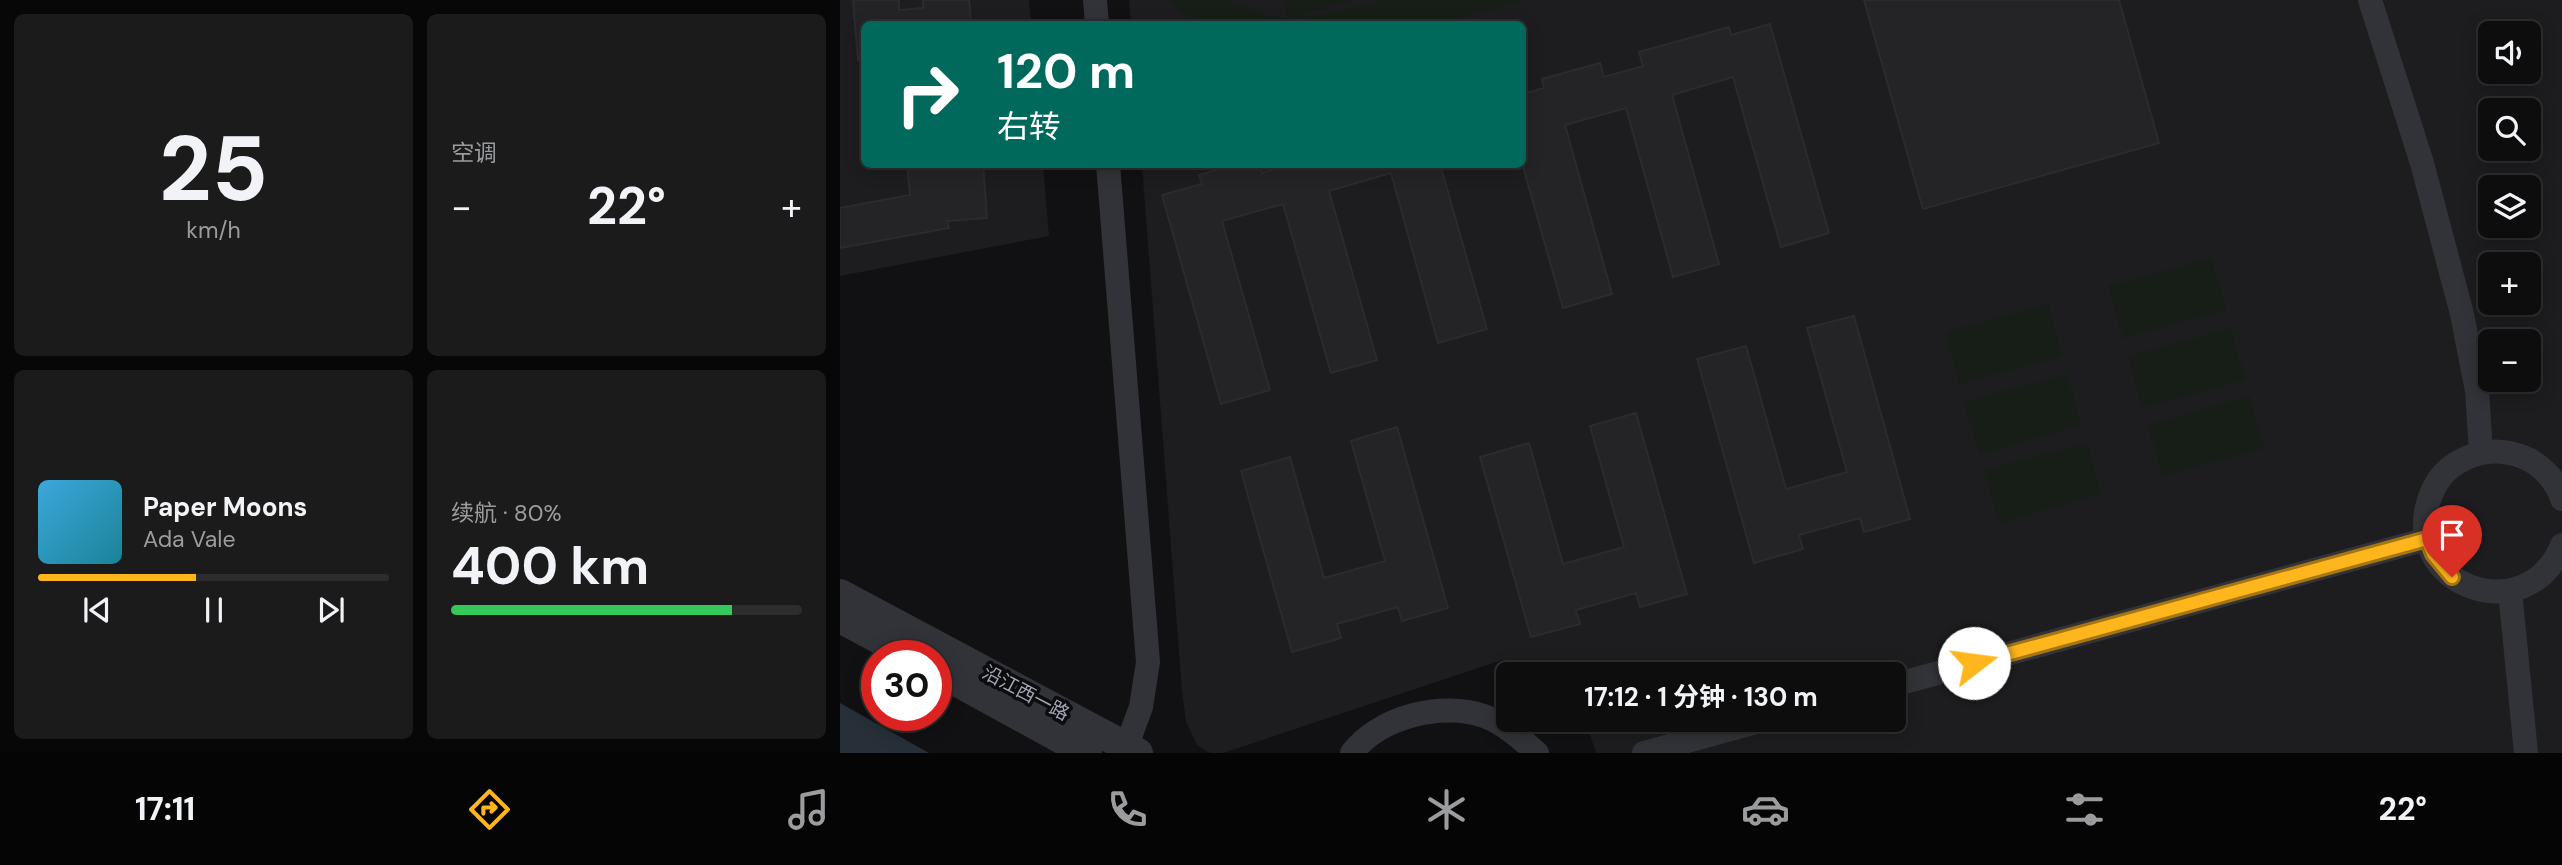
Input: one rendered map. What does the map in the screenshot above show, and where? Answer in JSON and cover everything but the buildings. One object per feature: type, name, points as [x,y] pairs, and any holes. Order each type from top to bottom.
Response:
[{"type":"street","points":[[1095,0],[1097,21]]},
{"type":"street","points":[[2370,0],[2422,163],[2462,314],[2477,391],[2481,452]]},
{"type":"street","points":[[1108,168],[1148,662],[1130,751]]},
{"type":"street","points":[[2562,499],[2553,480],[2528,459],[2497,451],[2481,452],[2452,466],[2432,491],[2425,523],[2427,539],[2441,566],[2465,586],[2480,591],[2510,591],[2538,578],[2549,568],[2562,545]]},
{"type":"street","points":[[1906,682],[2427,539]]},
{"type":"street","points":[[2510,591],[2526,753]]},
{"type":"street","name":"沿江西一路","points":[[840,594],[1130,751]]},
{"type":"street","points":[[840,618],[881,640]]},
{"type":"street","name":"沿江西一路","points":[[952,679],[1087,753]]},
{"type":"street","points":[[1352,753],[1363,738],[1384,726],[1411,717],[1452,709],[1485,716],[1514,733],[1537,753]]},
{"type":"street","points":[[1644,753],[1720,732]]},
{"type":"shaded area","points":[[840,0],[1029,0],[1031,21],[861,21],[861,168],[1043,168],[1049,236],[840,276]]},
{"type":"shaded area","points":[[1129,0],[2562,0],[2562,753],[1596,753],[1589,732],[1906,732],[1906,662],[1502,660],[1223,753],[1210,753],[1197,745],[1186,722],[1142,168],[1526,168],[1526,21],[1131,21]]},
{"type":"shaded area","points":[[1167,0],[1228,0],[1265,15],[1287,18],[1283,0],[1354,0],[1292,18],[1333,13],[1382,0],[1526,0],[1448,21],[1192,21]]},
{"type":"shaded area","points":[[2211,258],[2226,310],[2123,338],[2108,286]]},
{"type":"shaded area","points":[[2048,304],[2062,356],[1959,384],[1945,332]]},
{"type":"shaded area","points":[[2231,328],[2245,380],[2142,408],[2128,356]]},
{"type":"shaded area","points":[[2067,374],[2081,426],[1979,454],[1964,402]]},
{"type":"shaded area","points":[[2250,396],[2264,448],[2162,476],[2148,425]]},
{"type":"shaded area","points":[[2087,442],[2101,494],[1999,523],[1984,471]]},
{"type":"shaded area","points":[[840,703],[861,715],[861,731],[890,731],[929,753],[840,753]]},
{"type":"route","points":[[1974,663],[2427,539],[2433,554],[2452,577]]}]
